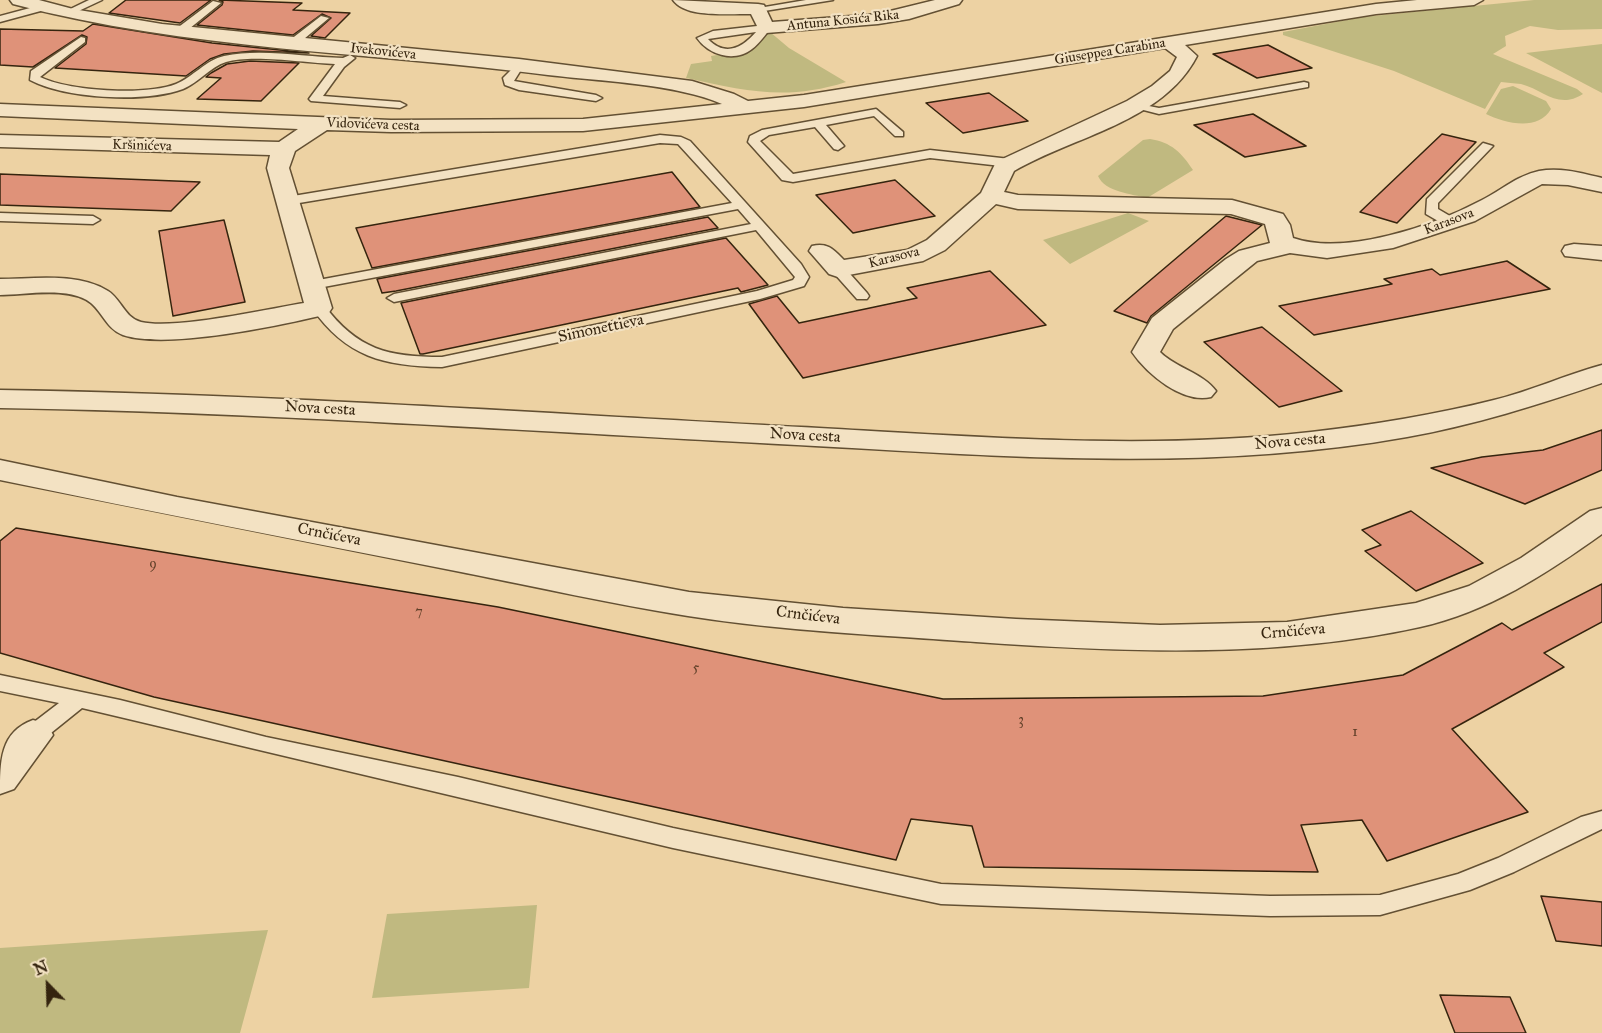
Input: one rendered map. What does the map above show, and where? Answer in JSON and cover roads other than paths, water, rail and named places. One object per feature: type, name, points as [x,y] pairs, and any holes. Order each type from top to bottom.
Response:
[{"type":"street","name":"Ivekovićeva","points":[[19,0],[67,13],[180,31],[519,65],[692,87],[727,98],[746,108]]},
{"type":"street","points":[[682,0],[696,6],[758,9]]},
{"type":"street","name":"Antuna Kosića Rika","points":[[758,9],[766,28],[878,19],[903,15],[953,0]]},
{"type":"street","name":"Giuseppea Carabina","points":[[746,108],[1170,43],[1297,14],[1474,0]]},
{"type":"street","points":[[1010,163],[1071,137],[1134,106],[1156,91],[1183,67],[1186,53],[1170,43]]},
{"type":"street","name":"Vidovićeva cesta","points":[[0,110],[454,128],[583,125],[746,108]]},
{"type":"street","points":[[283,149],[322,124]]},
{"type":"street","name":"Kršinićeva","points":[[0,141],[283,149]]},
{"type":"street","name":"Simonettieva","points":[[283,149],[278,158],[278,168],[316,297]]},
{"type":"street","name":"Karasova","points":[[838,269],[914,256],[936,245],[991,196],[1004,167],[1010,163]]},
{"type":"street","name":"Karasova","points":[[1201,390],[1173,375],[1149,357],[1146,352],[1162,324],[1248,256],[1289,246],[1297,250],[1319,250],[1379,245],[1405,239],[1488,207],[1533,179],[1550,177],[1602,185]]},
{"type":"street","points":[[991,196],[1018,202],[1232,207],[1275,219],[1281,242],[1289,246]]},
{"type":"street","points":[[821,251],[838,269]]},
{"type":"street","points":[[1574,251],[1602,254]]},
{"type":"street","points":[[0,287],[73,289],[98,295],[118,322],[134,330],[171,330],[219,324],[316,297]]},
{"type":"street","name":"Nova cesta","points":[[0,399],[229,404],[1073,450],[1269,445],[1383,432],[1479,413],[1568,387],[1602,374]]},
{"type":"street","name":"Crnčićeva","points":[[0,470],[188,509],[689,604],[843,620],[1016,632],[1160,638],[1287,635],[1420,615],[1481,594],[1533,566],[1602,518]]},
{"type":"street","points":[[0,778],[33,735]]},
{"type":"lane","points":[[67,13],[97,0]]},
{"type":"lane","points":[[758,9],[828,0]]},
{"type":"lane","points":[[180,31],[216,3]]},
{"type":"lane","points":[[0,19],[45,8]]},
{"type":"lane","points":[[294,42],[324,18]]},
{"type":"lane","name":"Antuna Kosića Rika","points":[[766,28],[750,46],[738,51],[719,52],[712,49],[702,38],[713,34],[766,28]]},
{"type":"lane","points":[[81,40],[35,73],[34,78],[63,87],[154,94],[178,87],[201,75],[222,59],[345,62]]},
{"type":"lane","points":[[361,49],[345,62],[315,99],[400,105]]},
{"type":"lane","points":[[519,65],[508,78],[509,83],[519,87],[596,98]]},
{"type":"lane","points":[[1134,106],[1159,111],[1304,85]]},
{"type":"lane","points":[[899,134],[876,112],[766,132],[754,138],[754,142],[786,177],[794,178],[930,154],[1010,163]]},
{"type":"lane","points":[[817,122],[838,146]]},
{"type":"lane","name":"Simonettieva","points":[[287,201],[666,140],[686,144],[796,267],[802,277],[799,283],[760,295],[442,362],[413,363],[358,348],[331,327],[316,297]]},
{"type":"lane","points":[[1450,222],[1431,211],[1432,202],[1487,146]]},
{"type":"lane","points":[[316,297],[741,205]]},
{"type":"lane","points":[[0,217],[93,220]]},
{"type":"lane","points":[[394,297],[759,226]]},
{"type":"lane","points":[[838,269],[862,296]]},
{"type":"lane","points":[[0,683],[673,838],[941,894],[1270,906],[1380,904],[1461,883],[1495,870],[1589,824],[1602,820]]},
{"type":"lane","points":[[33,735],[78,700]]}]
